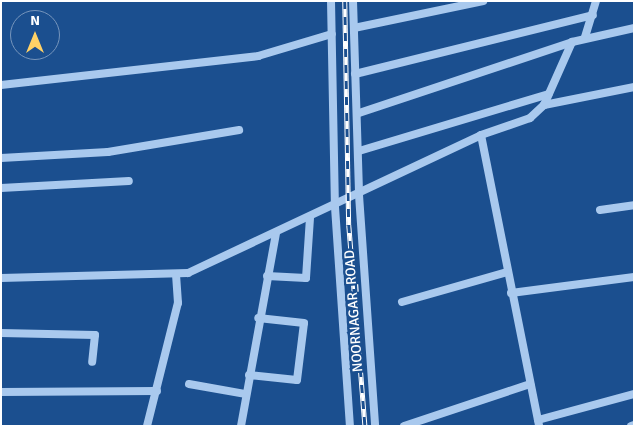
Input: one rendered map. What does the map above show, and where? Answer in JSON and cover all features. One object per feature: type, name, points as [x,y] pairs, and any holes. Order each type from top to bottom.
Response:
[{"type":"street","points":[[331,1],[335,207],[350,426]]},
{"type":"street","name":"NOORNAGAR_ROAD","points":[[353,1],[355,74],[359,113],[360,195],[375,426]]},
{"type":"street","points":[[354,28],[483,1]]},
{"type":"street","points":[[585,37],[596,1]]},
{"type":"street","points":[[355,74],[593,15]]},
{"type":"street","points":[[359,113],[585,37],[634,28]]},
{"type":"street","points":[[1,85],[258,56],[332,34]]},
{"type":"street","points":[[1,278],[176,276],[335,207],[481,135],[530,118],[544,105],[572,42]]},
{"type":"street","points":[[544,105],[634,87]]},
{"type":"street","points":[[360,151],[549,94]]},
{"type":"street","points":[[1,158],[117,150],[239,130]]},
{"type":"street","points":[[481,135],[511,293],[539,423],[634,394]]},
{"type":"street","points":[[1,188],[129,181]]},
{"type":"street","points":[[600,210],[634,205]]},
{"type":"street","points":[[267,276],[306,278],[310,218]]},
{"type":"street","points":[[241,426],[258,318],[276,234]]},
{"type":"street","points":[[402,302],[507,272]]},
{"type":"street","points":[[147,426],[178,303],[176,276]]},
{"type":"street","points":[[511,293],[634,277]]},
{"type":"street","points":[[249,375],[297,380],[304,323],[258,318]]},
{"type":"street","points":[[1,333],[95,335],[92,362]]},
{"type":"street","points":[[189,384],[246,394]]},
{"type":"street","points":[[404,426],[530,384]]},
{"type":"street","points":[[1,392],[157,391]]},
{"type":"railway","points":[[345,1],[349,225],[365,426]]}]
